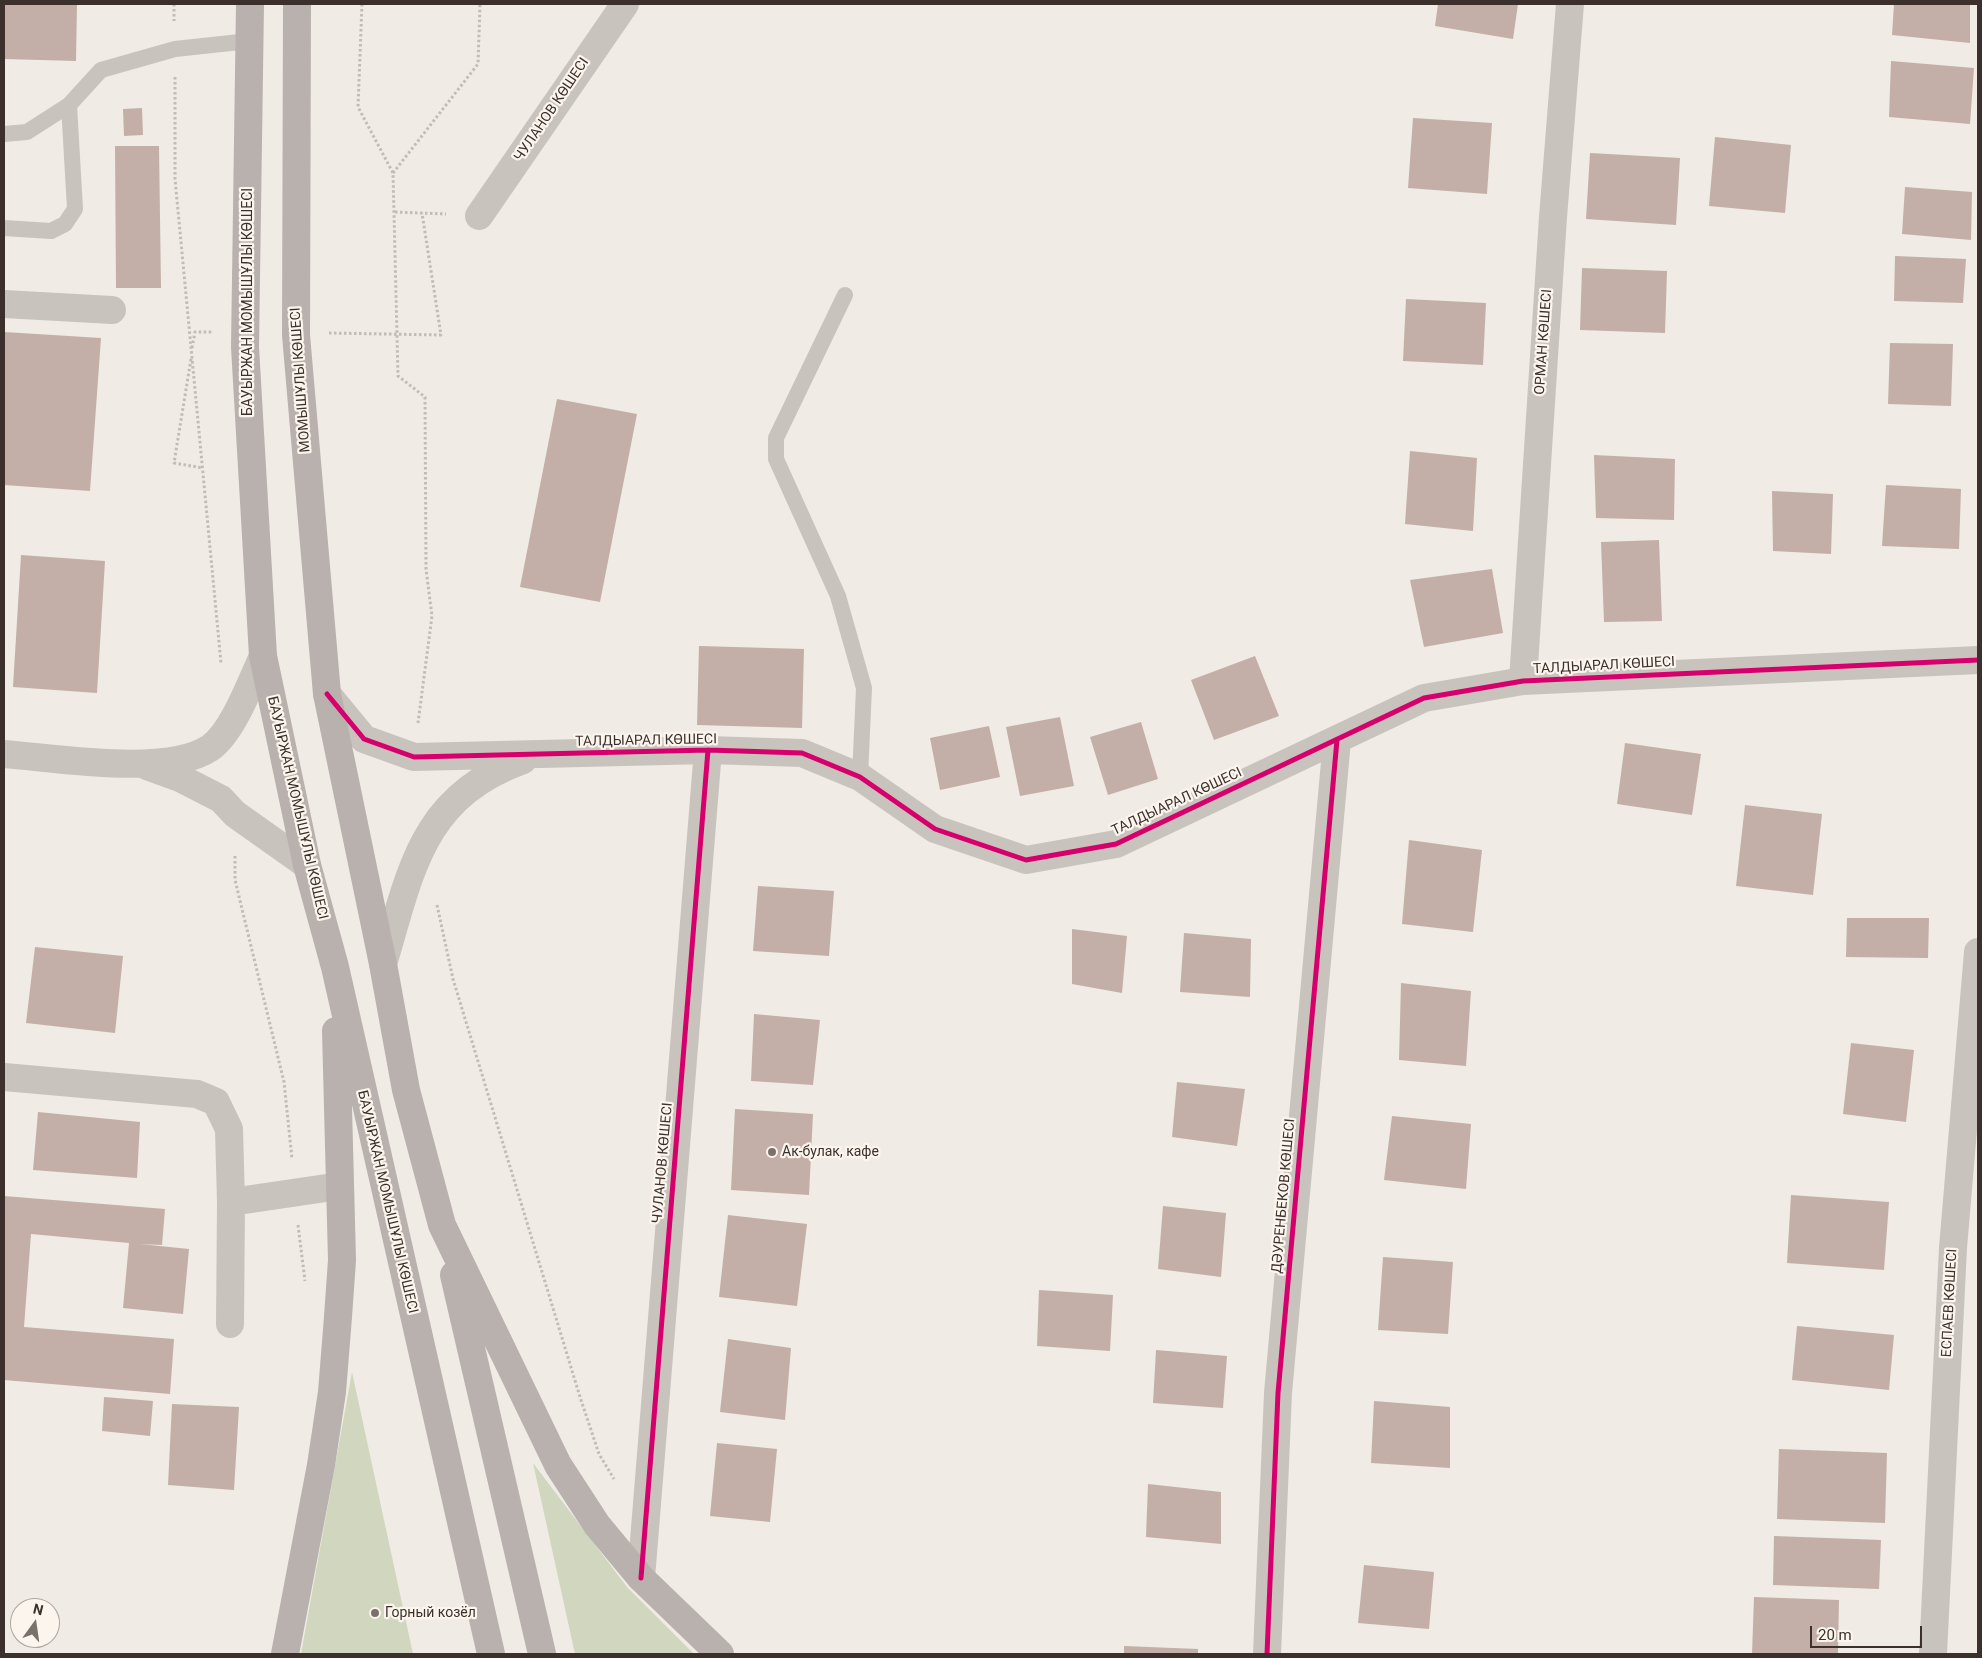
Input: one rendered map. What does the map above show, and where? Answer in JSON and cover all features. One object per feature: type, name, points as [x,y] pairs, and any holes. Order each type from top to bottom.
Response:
[{"type":"main road","name":"БАУЫРЖАН МОМЫШҰЛЫ КӨШЕСІ","points":[[250,4],[245,347],[263,656],[307,864],[335,967],[383,1187],[484,1617],[490,1654]]},
{"type":"main road","name":"МОМЫШҰЛЫ КӨШЕСІ","points":[[297,4],[296,336],[327,694],[383,964],[406,1090],[442,1225]]},
{"type":"main road","points":[[285,1654],[332,1392],[342,1260],[335,967]]},
{"type":"main road","points":[[442,1225],[558,1465],[597,1525],[641,1578],[720,1654]]},
{"type":"main road","points":[[442,1225],[542,1654]]},
{"type":"street","name":"ЧУЛАНОВ КӨШЕСІ","points":[[479,216],[625,4]]},
{"type":"street","name":"ОРМАН КӨШЕСІ","points":[[1523,681],[1553,217],[1570,4]]},
{"type":"street","points":[[4,304],[112,310]]},
{"type":"street","points":[[4,754],[144,765],[184,759],[210,747],[227,728],[263,656]]},
{"type":"street","name":"ТАЛДЫАРАЛ КӨШЕСІ","points":[[327,694],[364,739],[414,757],[708,750],[802,753],[860,777],[935,829],[1026,860],[1116,844],[1424,698],[1523,681],[1978,660]]},
{"type":"street","name":"ДӘУРЕНБЕКОВ КӨШЕСІ","points":[[1267,1654],[1278,1393],[1337,740]]},
{"type":"street","name":"ЧУЛАНОВ КӨШЕСІ","points":[[641,1578],[708,750]]},
{"type":"street","points":[[383,964],[415,858],[432,828],[451,803],[470,786],[502,768],[538,754]]},
{"type":"street","points":[[144,765],[180,778],[222,799],[235,814],[307,864]]},
{"type":"street","name":"ЕСПАЕВ КӨШЕСІ","points":[[1933,1654],[1953,1248],[1978,952]]},
{"type":"street","points":[[4,1077],[197,1094],[216,1102],[229,1129],[231,1202],[230,1324]]},
{"type":"street","points":[[231,1202],[340,1186]]},
{"type":"lane","points":[[4,134],[27,132],[69,105],[101,70],[174,49],[249,41]]},
{"type":"lane","points":[[4,228],[51,231],[65,224],[75,209],[69,105]]},
{"type":"lane","points":[[845,295],[776,438],[776,459],[838,596],[864,688],[860,777]]},
{"type":"path","points":[[362,4],[358,107],[393,173],[398,376],[425,397],[426,568],[432,616],[417,733]]},
{"type":"path","points":[[393,173],[478,64],[480,4]]},
{"type":"path","points":[[395,212],[479,216]]},
{"type":"path","points":[[422,213],[441,335]]},
{"type":"path","points":[[195,332],[174,463],[203,468]]},
{"type":"path","points":[[436,902],[453,979],[580,1397],[599,1454],[618,1484]]},
{"type":"green space","points":[[352,1372],[413,1654],[301,1654]]},
{"type":"green space","points":[[533,1463],[627,1587],[694,1654],[575,1654]]},
{"type":"building","points":[[4,4],[77,4],[76,61],[4,59]]},
{"type":"building","points":[[1438,4],[1518,4],[1513,39],[1435,26]]},
{"type":"building","points":[[1894,4],[1970,4],[1970,43],[1892,35]]},
{"type":"building","points":[[1891,61],[1974,68],[1970,124],[1889,117]]},
{"type":"building","points":[[142,108],[143,135],[124,136],[123,109]]},
{"type":"building","points":[[1413,118],[1492,123],[1487,194],[1408,188]]},
{"type":"building","points":[[1715,137],[1791,145],[1785,213],[1709,206]]},
{"type":"building","points":[[115,146],[159,146],[161,288],[116,288]]},
{"type":"building","points":[[1590,153],[1680,158],[1676,225],[1586,219]]},
{"type":"building","points":[[1905,187],[1972,192],[1971,240],[1902,234]]},
{"type":"building","points":[[1895,256],[1966,259],[1963,303],[1894,301]]},
{"type":"building","points":[[1582,268],[1667,271],[1665,333],[1580,330]]},
{"type":"building","points":[[1406,299],[1486,303],[1483,365],[1403,361]]},
{"type":"building","points":[[4,332],[101,338],[90,491],[4,485]]},
{"type":"building","points":[[1890,343],[1953,344],[1951,406],[1888,404]]},
{"type":"building","points":[[557,399],[637,414],[600,602],[520,587]]},
{"type":"building","points":[[1410,451],[1477,458],[1473,531],[1405,524]]},
{"type":"building","points":[[1594,455],[1675,459],[1674,520],[1596,518]]},
{"type":"building","points":[[1886,485],[1961,489],[1959,549],[1882,546]]},
{"type":"building","points":[[1772,491],[1833,494],[1831,554],[1773,551]]},
{"type":"building","points":[[1659,540],[1662,621],[1604,622],[1601,542]]},
{"type":"building","points":[[21,555],[105,561],[97,693],[13,687]]},
{"type":"building","points":[[1492,569],[1503,633],[1424,647],[1410,580]]},
{"type":"building","points":[[699,646],[804,649],[802,728],[697,725]]},
{"type":"building","points":[[1255,656],[1279,716],[1214,740],[1191,680]]},
{"type":"building","points":[[1060,717],[1074,786],[1020,796],[1006,727]]},
{"type":"building","points":[[1141,722],[1158,779],[1108,795],[1090,737]]},
{"type":"building","points":[[989,726],[1000,777],[940,790],[930,738]]},
{"type":"building","points":[[1625,743],[1701,754],[1692,815],[1617,804]]},
{"type":"building","points":[[1745,805],[1822,814],[1813,895],[1736,886]]},
{"type":"building","points":[[1409,840],[1482,850],[1473,932],[1402,924]]},
{"type":"building","points":[[758,886],[834,891],[829,956],[753,951]]},
{"type":"building","points":[[1847,918],[1929,918],[1928,958],[1846,957]]},
{"type":"building","points":[[1072,929],[1127,936],[1122,993],[1072,984]]},
{"type":"building","points":[[1184,933],[1251,939],[1250,997],[1180,992]]},
{"type":"building","points":[[35,947],[123,956],[115,1033],[26,1023]]},
{"type":"building","points":[[1401,983],[1471,991],[1466,1066],[1399,1060]]},
{"type":"building","points":[[754,1014],[820,1020],[813,1085],[751,1081]]},
{"type":"building","points":[[1851,1043],[1914,1050],[1906,1122],[1843,1114]]},
{"type":"building","points":[[1177,1082],[1245,1089],[1237,1146],[1172,1137]]},
{"type":"building","name":"Ак-булак, кафе","points":[[735,1109],[813,1114],[809,1195],[731,1190]]},
{"type":"building","points":[[38,1112],[140,1122],[137,1178],[33,1170]]},
{"type":"building","points":[[1392,1116],[1471,1124],[1466,1189],[1384,1180]]},
{"type":"building","points":[[1791,1195],[1889,1202],[1884,1270],[1787,1263]]},
{"type":"building","points":[[4,1196],[165,1209],[162,1245],[140,1244],[189,1249],[183,1314],[123,1308],[129,1243],[31,1234],[24,1327],[174,1339],[170,1394],[4,1380]]},
{"type":"building","points":[[1163,1206],[1226,1213],[1221,1277],[1158,1269]]},
{"type":"building","points":[[728,1215],[807,1224],[797,1306],[719,1297]]},
{"type":"building","points":[[1383,1257],[1453,1262],[1448,1334],[1378,1330]]},
{"type":"building","points":[[1039,1290],[1113,1295],[1110,1351],[1037,1346]]},
{"type":"building","points":[[1797,1326],[1894,1335],[1889,1390],[1792,1380]]},
{"type":"building","points":[[728,1339],[791,1348],[785,1420],[720,1412]]},
{"type":"building","points":[[1156,1350],[1227,1356],[1223,1408],[1153,1403]]},
{"type":"building","points":[[104,1397],[153,1401],[150,1436],[102,1431]]},
{"type":"building","points":[[1374,1401],[1450,1407],[1450,1468],[1371,1463]]},
{"type":"building","points":[[172,1404],[239,1407],[234,1490],[168,1485]]},
{"type":"building","points":[[717,1443],[777,1449],[770,1522],[710,1516]]},
{"type":"building","points":[[1779,1449],[1887,1453],[1885,1523],[1777,1519]]},
{"type":"building","points":[[1148,1484],[1221,1492],[1221,1544],[1146,1537]]},
{"type":"building","points":[[1774,1536],[1881,1540],[1879,1589],[1773,1585]]},
{"type":"building","points":[[1364,1565],[1434,1572],[1429,1629],[1358,1623]]},
{"type":"building","points":[[1754,1597],[1839,1600],[1838,1654],[1752,1654]]},
{"type":"building","points":[[1124,1646],[1198,1649],[1198,1654],[1124,1654]]},
{"type":"cycle path","points":[[327,694],[364,739],[414,757],[708,750],[802,753],[860,777],[935,829],[1026,860],[1116,844],[1424,698],[1523,681],[1978,660]]},
{"type":"cycle path","points":[[1267,1654],[1278,1393],[1337,740]]},
{"type":"cycle path","points":[[641,1578],[708,750]]},
{"type":"place","name":"Ак-булак, кафе","points":[[772,1152]]},
{"type":"place","name":"Горный козёл","points":[[375,1613]]}]
